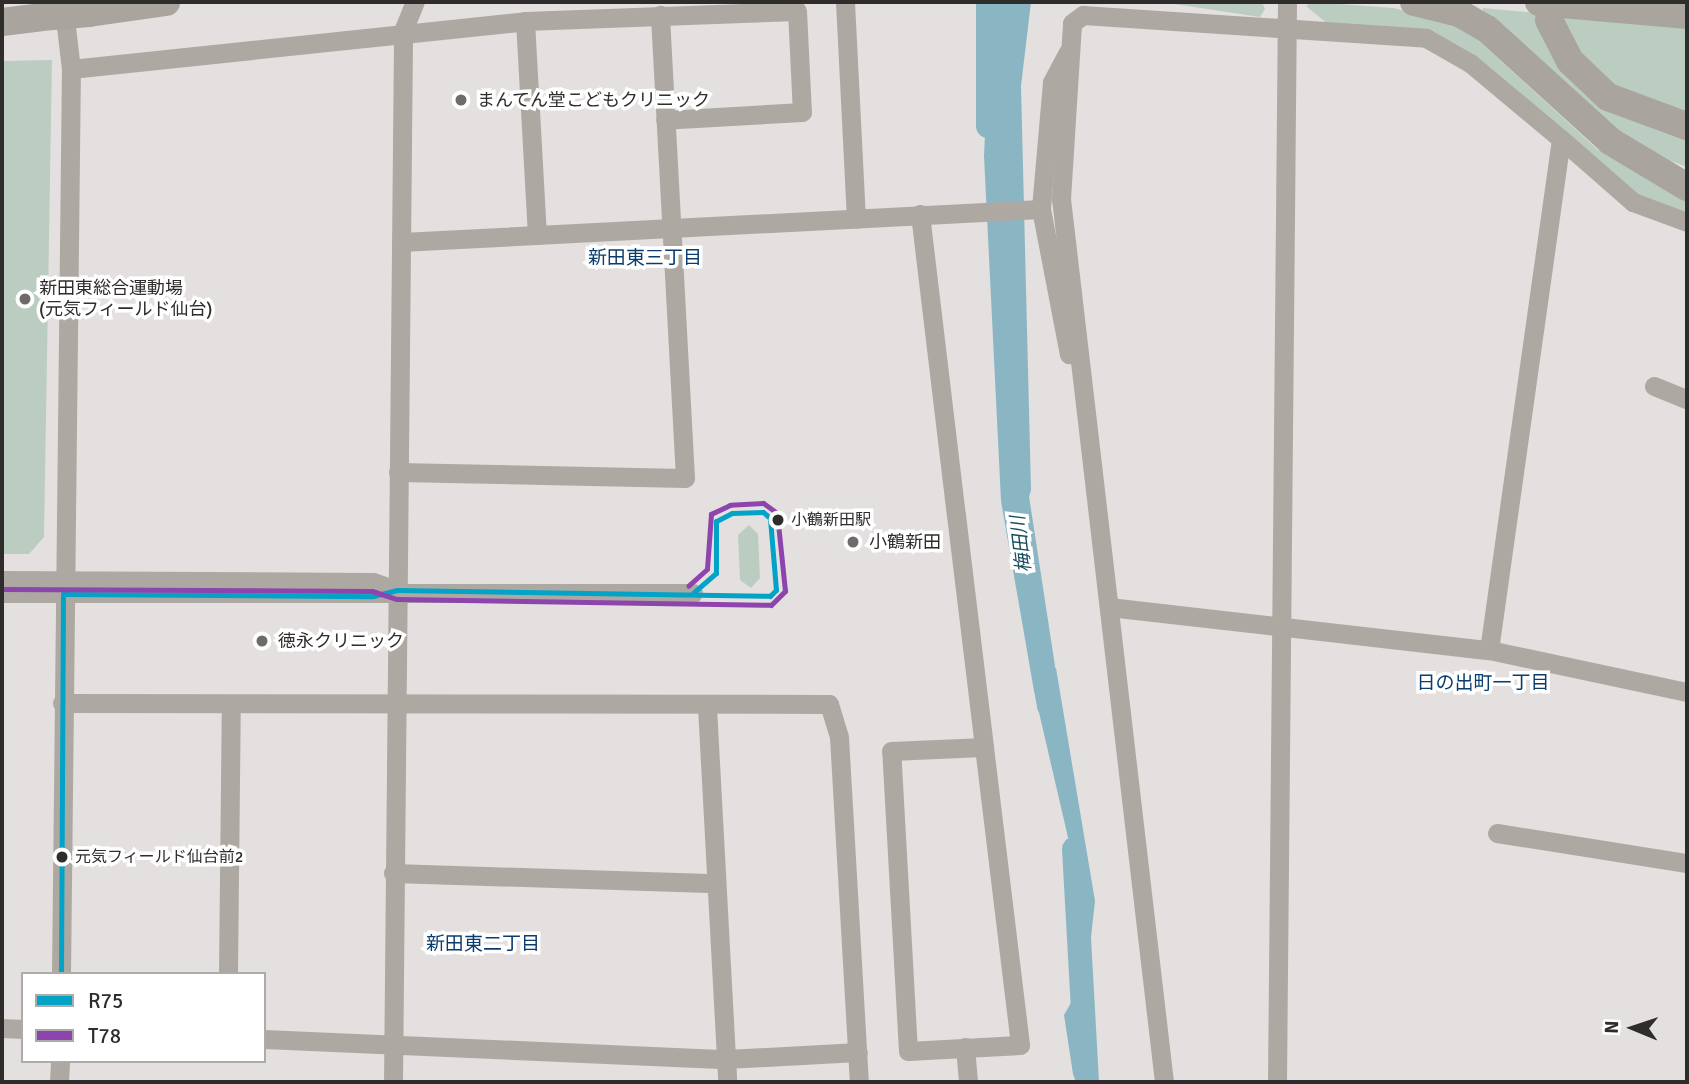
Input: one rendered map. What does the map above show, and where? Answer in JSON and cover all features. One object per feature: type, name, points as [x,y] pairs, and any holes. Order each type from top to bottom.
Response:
[{"type":"highway","points":[[2,22],[52,9],[89,13],[166,2]]},
{"type":"highway","points":[[1414,2],[1459,13],[1487,29],[1609,141],[1644,165],[1687,187]]},
{"type":"highway","points":[[1687,15],[1544,11],[1570,61],[1608,97],[1687,126]]},
{"type":"highway","points":[[1644,165],[1687,178]]},
{"type":"street","points":[[393,1082],[403,32],[415,2]]},
{"type":"street","points":[[845,2],[856,219]]},
{"type":"street","points":[[1277,1082],[1287,2]]},
{"type":"street","points":[[52,9],[71,69],[63,587],[61,972]]},
{"type":"street","points":[[71,69],[525,21],[797,11],[802,112],[666,120]]},
{"type":"street","points":[[398,472],[685,478],[660,15]]},
{"type":"street","points":[[1164,1082],[1079,374],[1061,199],[1072,23],[1083,15],[1426,38],[1448,47],[1633,202],[1687,222]]},
{"type":"street","points":[[525,21],[537,234]]},
{"type":"street","points":[[1070,49],[1052,82],[1037,209],[1063,341],[1079,374]]},
{"type":"street","points":[[1489,650],[1561,139]]},
{"type":"street","points":[[401,242],[1037,209]]},
{"type":"street","points":[[920,214],[1020,1045],[908,1051],[891,751],[984,747]]},
{"type":"street","points":[[1654,386],[1687,399]]},
{"type":"street","points":[[2,580],[63,587]]},
{"type":"street","points":[[2,593],[63,587],[373,582],[397,590],[693,593]]},
{"type":"street","points":[[1109,607],[1489,650],[1687,692]]},
{"type":"street","points":[[62,703],[707,707],[829,704],[833,708],[859,1082]]},
{"type":"street","points":[[228,972],[231,704]]},
{"type":"street","points":[[707,707],[727,1082]]},
{"type":"street","points":[[1497,834],[1687,863]]},
{"type":"street","points":[[393,873],[716,883]]},
{"type":"street","points":[[2,1028],[21,1029]]},
{"type":"street","points":[[266,1039],[726,1059],[858,1052]]},
{"type":"street","points":[[965,1047],[968,1082]]},
{"type":"street","points":[[59,1082],[60,1063]]},
{"type":"green space","points":[[1161,2],[1262,2],[1265,9],[1260,17]]},
{"type":"green space","points":[[1312,2],[1394,8],[1465,28],[1598,150],[1687,199],[1687,216],[1651,205],[1476,58],[1329,25],[1306,6]]},
{"type":"green space","points":[[1483,8],[1537,13],[1550,40],[1687,137],[1687,167],[1639,149],[1481,16]]},
{"type":"green space","points":[[1560,17],[1687,28],[1687,117],[1616,91],[1576,52]]},
{"type":"green space","name":"新田東総合運動場 (元気フィールド仙台)","points":[[52,60],[44,537],[29,554],[2,554],[2,61]]},
{"type":"green space","points":[[749,525],[758,534],[760,578],[751,588],[740,580],[738,535]]},
{"type":"water","points":[[991,2],[1031,2],[1021,86],[1031,490],[1016,543],[1036,677],[1056,668],[1095,901],[1079,1045],[1086,1082],[1076,1082],[1073,1074],[1064,1015],[1084,980],[1080,889],[1034,691],[1001,501],[984,156]]},
{"type":"waterway","name":"梅田川","points":[[988,2],[988,126]]},
{"type":"waterway","name":"梅田川","points":[[1017,497],[1049,706]]},
{"type":"waterway","name":"梅田川","points":[[1074,849],[1087,1082]]},
{"type":"transit line","name":"T78","points":[[2,589],[372,591],[397,599],[771,605],[785,591],[777,513],[763,503],[730,505],[711,514],[707,569],[688,586]]},
{"type":"transit line","name":"R75","points":[[61,972],[63,594],[373,596],[397,590],[770,596],[776,590],[770,518],[763,512],[732,513],[716,521],[716,573],[693,593]]},
{"type":"place","name":"まんてん堂こどもクリニック","points":[[461,100]]},
{"type":"place","name":"新田東総合運動場 (元気フィールド仙台)","points":[[25,299]]},
{"type":"place","name":"小鶴新田駅","points":[[778,520]]},
{"type":"place","name":"小鶴新田","points":[[853,542]]},
{"type":"place","name":"徳永クリニック","points":[[262,641]]},
{"type":"place","name":"元気フィールド仙台前2","points":[[62,857]]},
{"type":"district","name":"新田東三丁目","points":[[645,259]]},
{"type":"district","name":"日の出町一丁目","points":[[1483,684]]},
{"type":"district","name":"新田東二丁目","points":[[483,945]]}]
